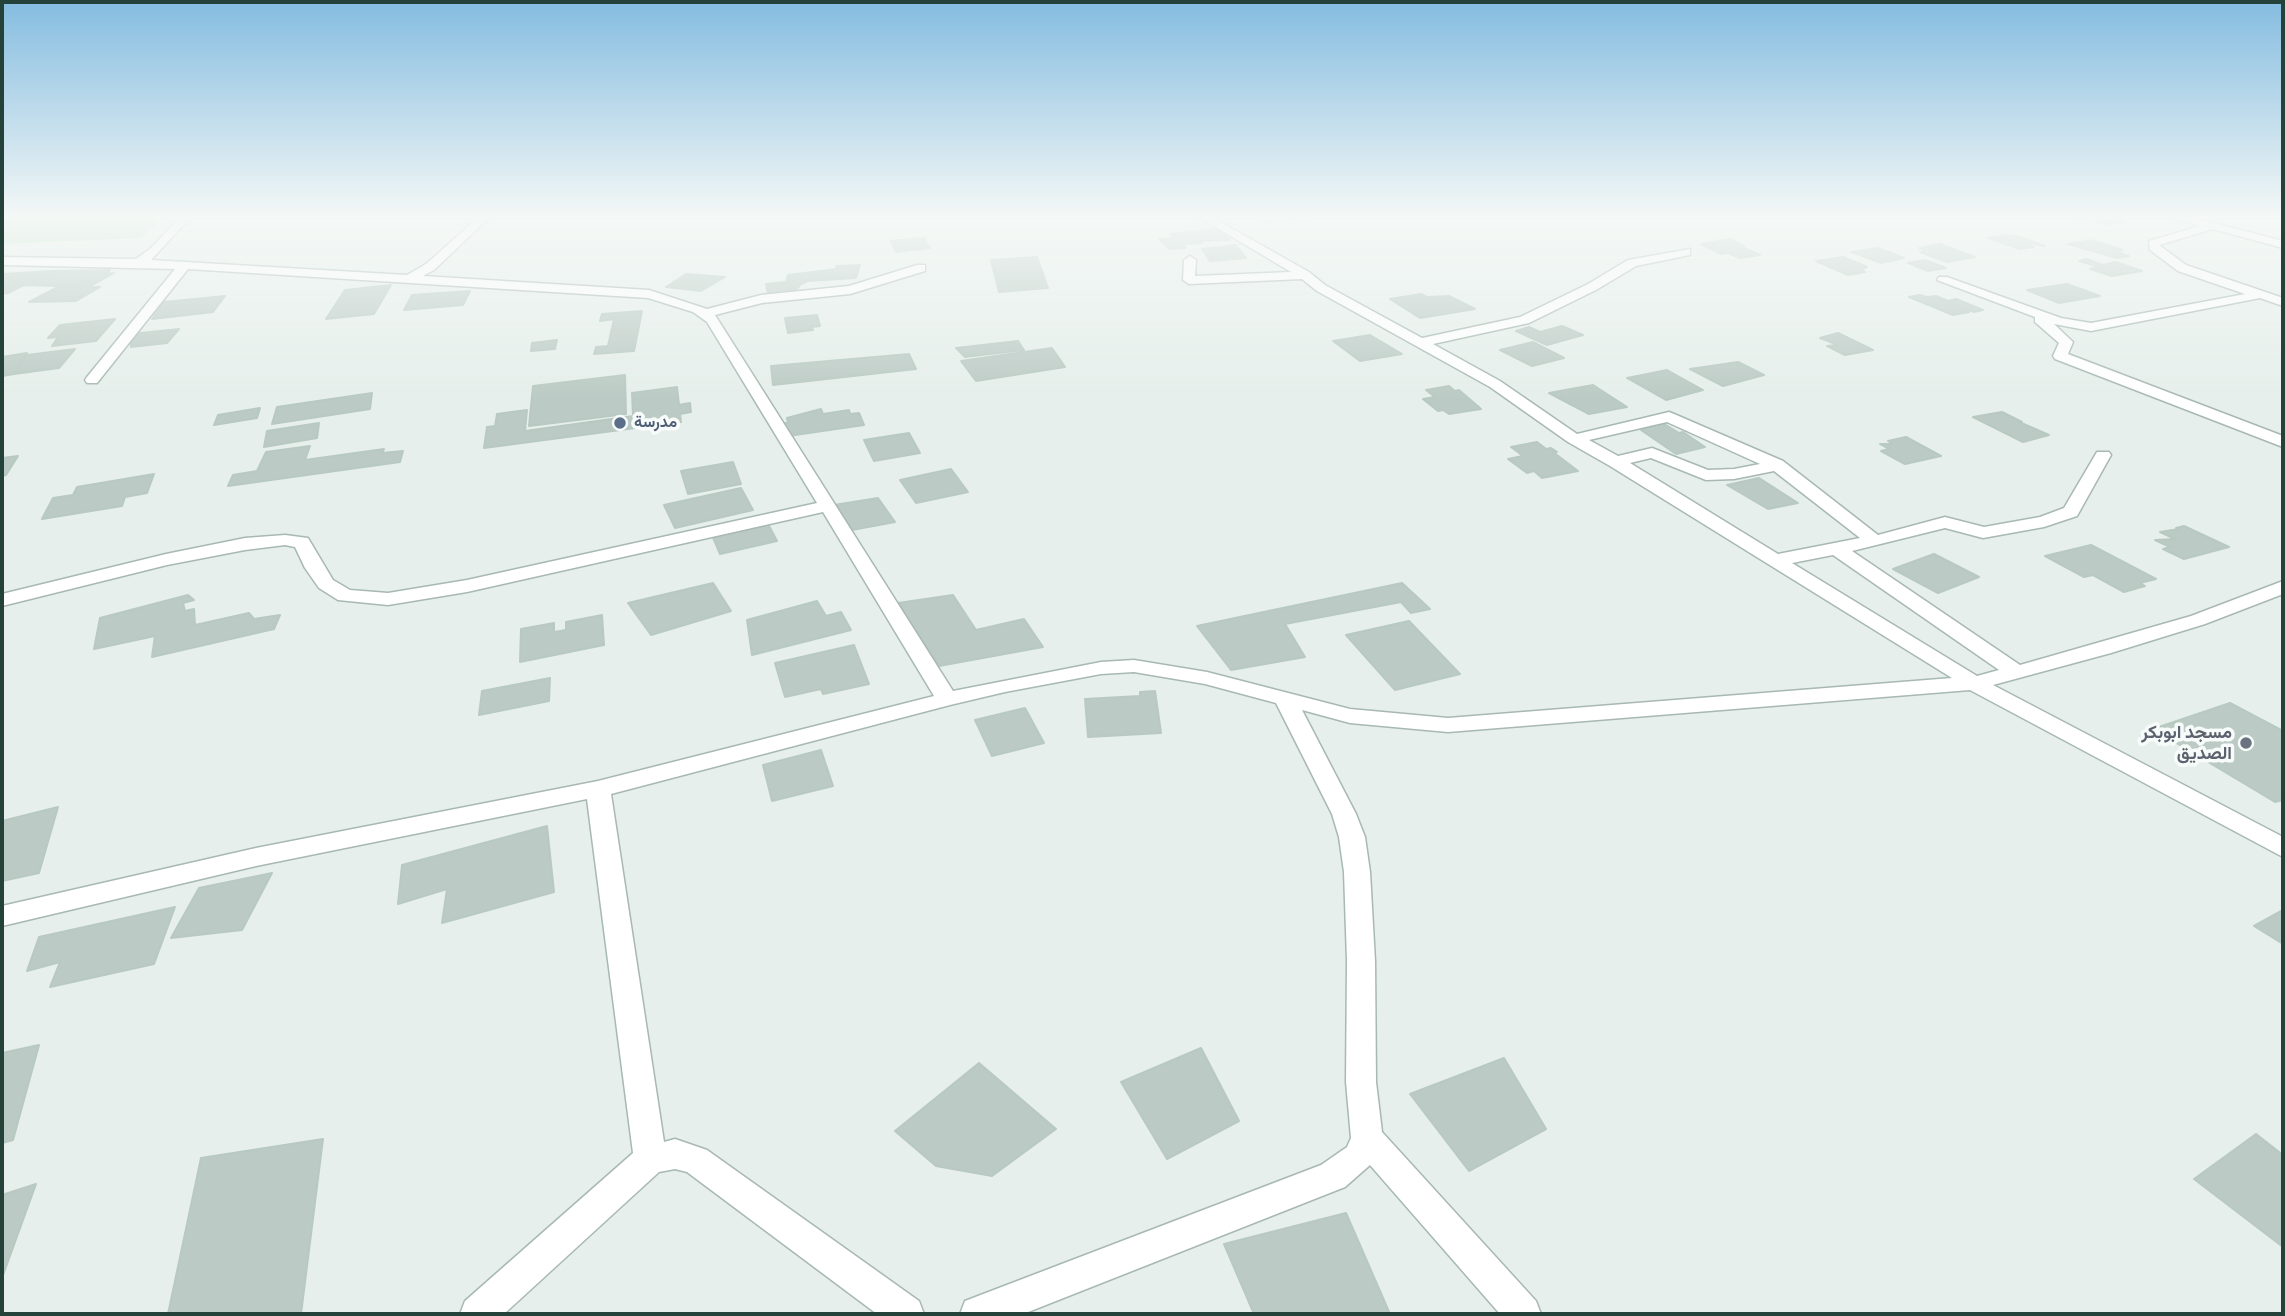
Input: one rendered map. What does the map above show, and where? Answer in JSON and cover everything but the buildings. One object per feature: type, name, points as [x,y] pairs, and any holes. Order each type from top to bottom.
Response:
[{"type":"street","points":[[92,380],[176,277]]},
{"type":"street","points":[[379,277],[649,295],[674,300],[705,314],[725,339],[947,699]]},
{"type":"street","points":[[705,314],[761,299],[850,290],[891,277]]},
{"type":"street","points":[[1189,277],[1189,280],[1249,277]]},
{"type":"street","points":[[1308,277],[1321,288],[1495,384],[1574,439],[1616,462],[1974,683],[2283,848]]},
{"type":"street","points":[[1418,343],[1524,320],[1608,277]]},
{"type":"street","points":[[2208,277],[2283,302]]},
{"type":"street","points":[[1943,280],[2058,321],[2091,327],[2258,295]]},
{"type":"street","points":[[2034,312],[2066,342],[2060,356],[2283,442]]},
{"type":"street","points":[[1574,439],[1669,417],[1777,465],[1875,541]]},
{"type":"street","points":[[1616,462],[1652,453],[1684,469],[1706,475],[1734,474],[1777,465]]},
{"type":"street","points":[[1776,560],[1875,541],[1945,522],[1983,533],[2044,522],[2071,512],[2103,455]]},
{"type":"street","points":[[2,600],[166,559],[245,544],[285,540],[302,542],[320,576],[345,596],[388,599],[467,586],[826,506]]},
{"type":"street","points":[[1834,547],[2015,671]]},
{"type":"street","points":[[2,916],[256,857],[598,789],[947,699],[1053,675],[1134,666],[1206,678],[1350,716],[1448,725],[1974,683],[2104,649],[2197,620],[2283,587]]},
{"type":"street","points":[[978,1314],[1333,1176],[1358,1157],[1367,1138],[1361,1082],[1361,961],[1357,872],[1352,837],[1344,814],[1286,701]]},
{"type":"street","points":[[598,789],[650,1159]]},
{"type":"street","points":[[1367,1138],[1523,1314]]},
{"type":"street","points":[[478,1314],[650,1159],[675,1154],[696,1160],[906,1314]]},
{"type":"place","name":"مدرسة","points":[[620,423]]},
{"type":"place","name":"مسجد ابوبكر الصديق","points":[[2246,743]]}]
